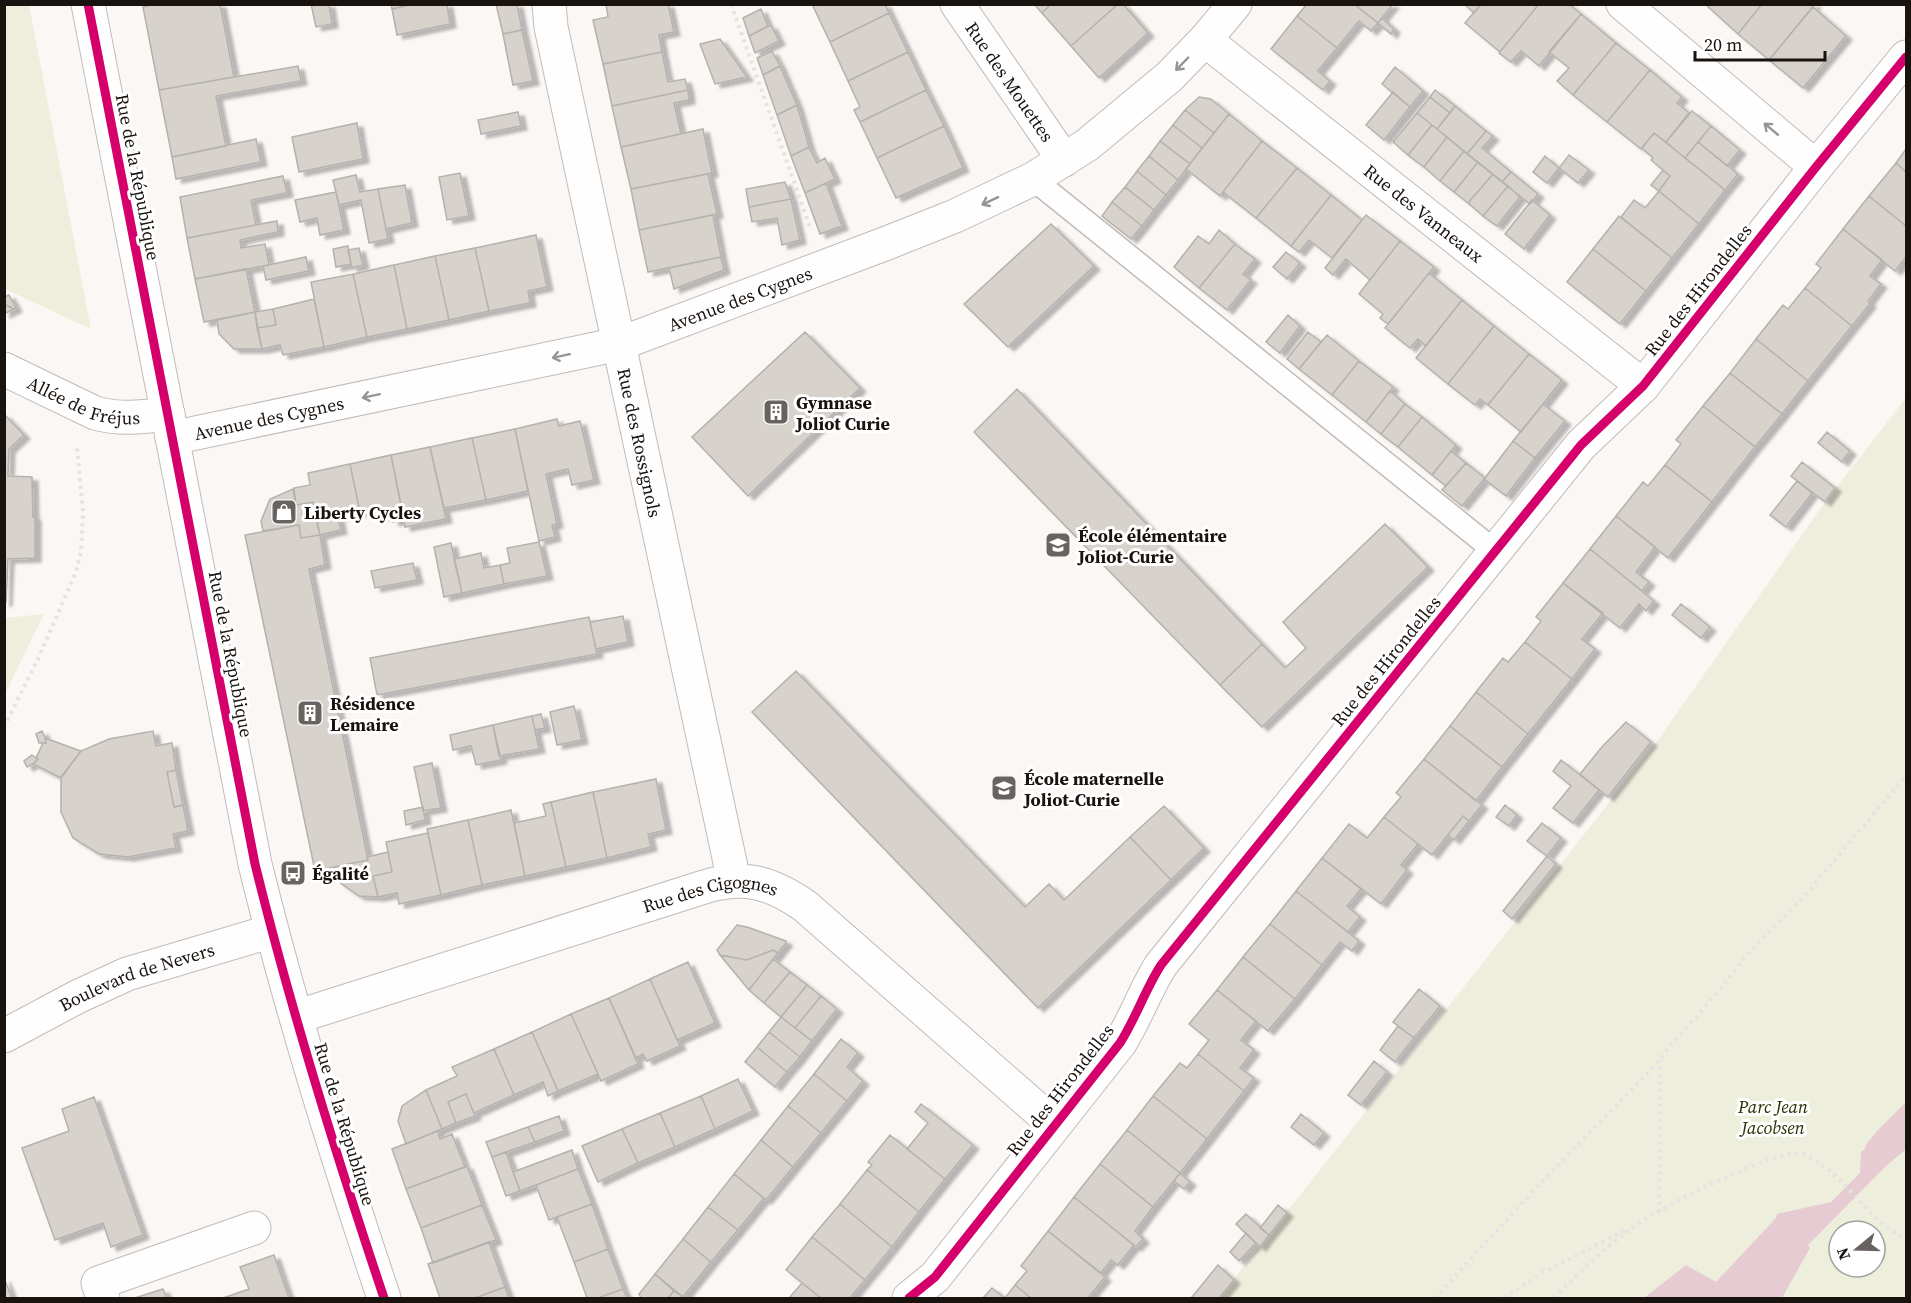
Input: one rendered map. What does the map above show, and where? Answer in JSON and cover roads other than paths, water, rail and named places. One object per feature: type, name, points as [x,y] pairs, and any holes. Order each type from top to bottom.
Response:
[{"type":"street","name":"Rue de la République","points":[[88,4],[255,864],[332,1141],[384,1299]]},
{"type":"street","name":"Rue des Rossignols","points":[[549,4],[554,39],[734,881]]},
{"type":"street","name":"Rue des Mouettes","points":[[957,4],[1064,160]]},
{"type":"street","name":"Avenue des Cygnes","points":[[170,426],[619,344],[955,216],[1033,179],[1087,144],[1169,76],[1235,4]]},
{"type":"street","points":[[1623,4],[1816,167]]},
{"type":"street","name":"Rue des Vanneaux","points":[[1204,40],[1643,386]]},
{"type":"street","name":"Rue des Hirondelles","points":[[909,1299],[935,1277],[1130,1028],[1151,981],[1161,965],[1581,445],[1643,386],[1906,57]]},
{"type":"street","name":"Allée de Fréjus","points":[[4,369],[107,416],[135,418],[170,426]]},
{"type":"street","name":"Rue des Cigognes","points":[[296,1017],[686,892],[721,882],[752,881],[769,885],[788,894],[804,906],[1054,1124]]},
{"type":"street","name":"Boulevard de Nevers","points":[[4,1036],[119,977],[272,931]]},
{"type":"street","points":[[103,1299],[98,1283],[254,1228]]},
{"type":"lane","points":[[1033,179],[1496,552]]},
{"type":"place","name":"Gymnase Joliot Curie","points":[[776,412]]},
{"type":"place","name":"Liberty Cycles","points":[[284,512]]},
{"type":"place","name":"École élémentaire Joliot-Curie","points":[[1058,545]]},
{"type":"place","name":"Résidence Lemaire","points":[[310,713]]},
{"type":"place","name":"École maternelle Joliot-Curie","points":[[1004,788]]},
{"type":"place","name":"Égalité","points":[[293,873]]},
{"type":"park label","name":"Parc Jean Jacobsen","points":[[1773,1116]]}]
